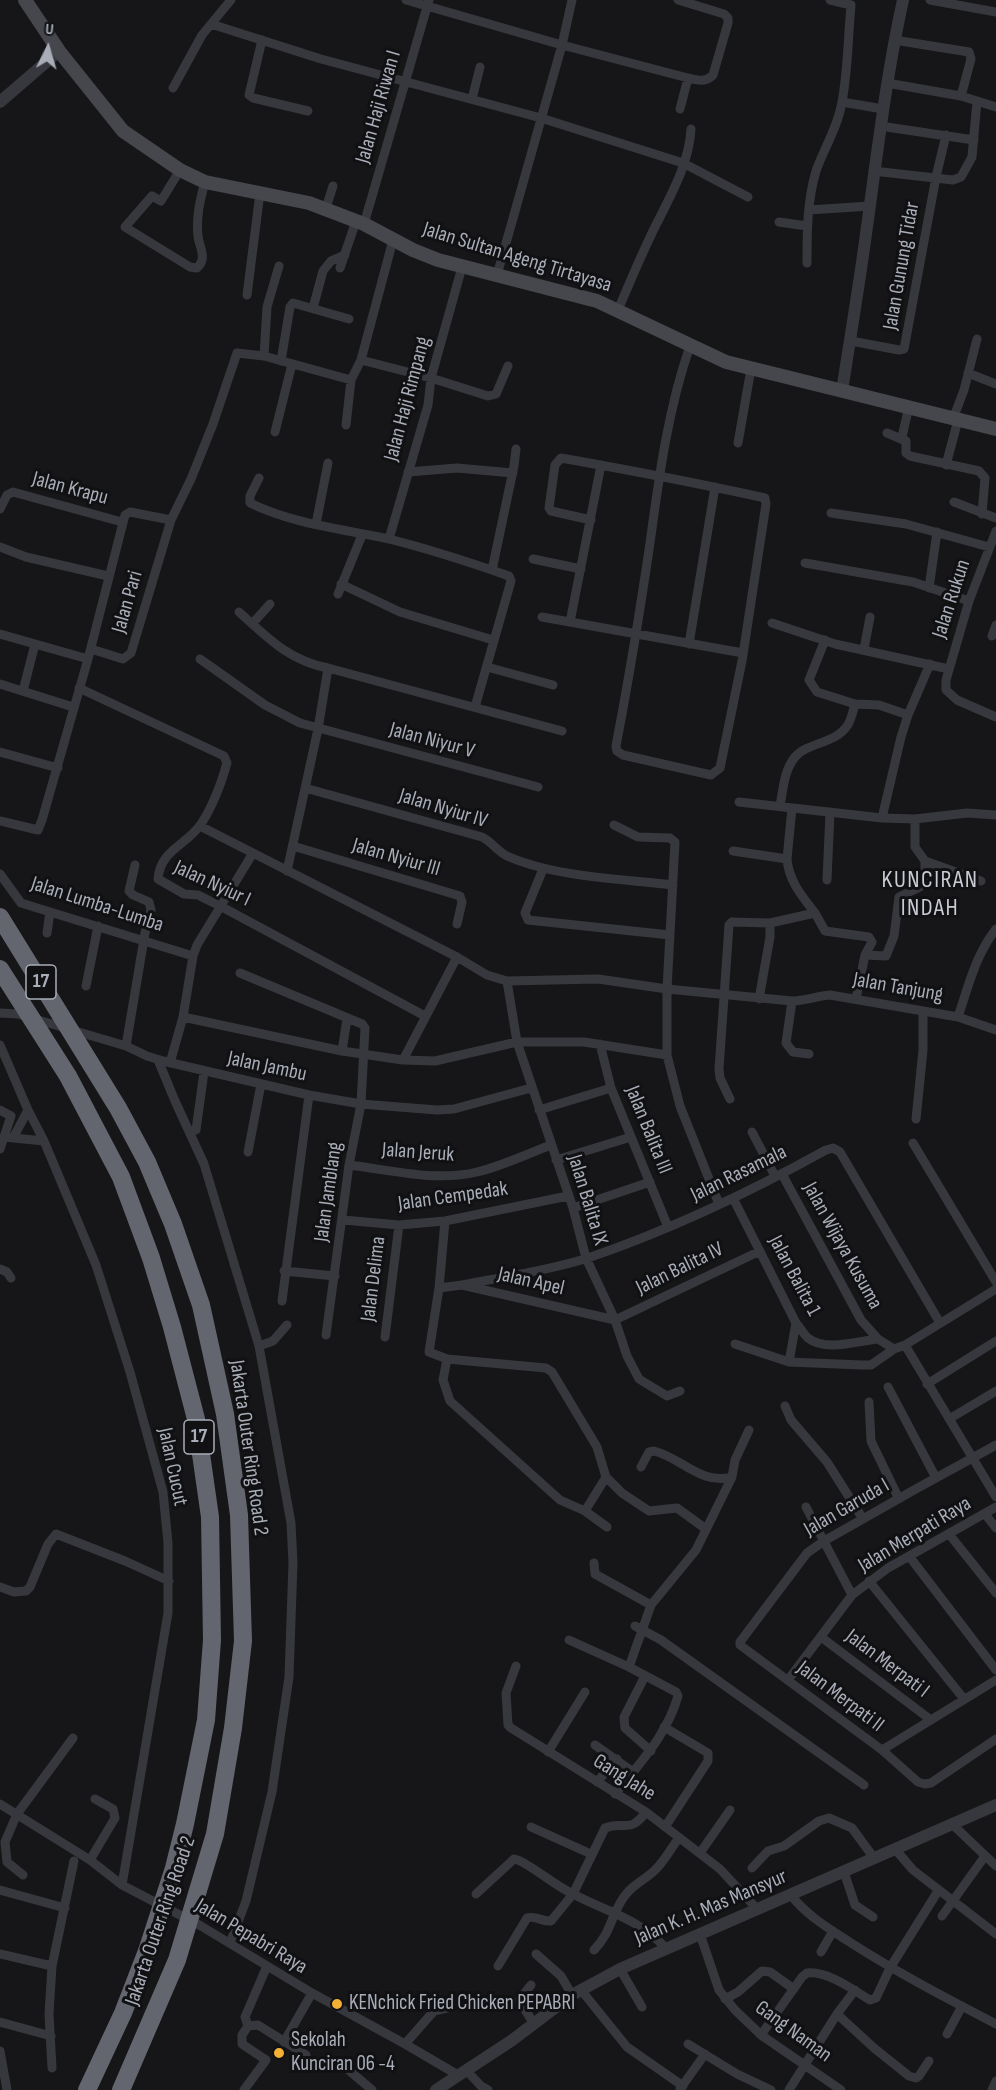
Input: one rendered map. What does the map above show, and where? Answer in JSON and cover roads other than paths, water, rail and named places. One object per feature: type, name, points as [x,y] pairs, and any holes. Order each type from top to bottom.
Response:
[{"type":"highway","name":"Jakarta Outer Ring Road 2","points":[[0,917],[82,1047],[147,1162],[173,1224],[201,1305],[227,1425],[239,1515],[243,1641],[233,1728],[217,1822],[177,1960],[122,2090]]},
{"type":"highway","name":"Jakarta Outer Ring Road 2","points":[[0,969],[80,1097],[121,1178],[172,1327],[196,1419],[210,1516],[212,1640],[206,1720],[174,1868],[143,1962],[123,2013],[87,2090]]},
{"type":"main road","name":"Jalan Sultan Ageng Tirtayasa","points":[[25,0],[59,51],[123,131],[180,171],[205,182],[326,208],[413,250],[462,267],[586,298],[618,310],[726,362],[996,429]]},
{"type":"street","points":[[173,88],[202,35],[231,0]]},
{"type":"street","points":[[406,0],[429,3],[562,45],[688,78],[708,80],[713,75],[728,18],[724,14],[678,0]]},
{"type":"street","points":[[497,275],[562,45],[572,0]]},
{"type":"street","points":[[807,263],[807,225],[816,171],[835,126],[842,102],[851,2],[830,0]]},
{"type":"street","points":[[842,391],[880,126],[903,0]]},
{"type":"street","points":[[930,0],[996,12]]},
{"type":"street","name":"Jalan Haji Riwan I","points":[[340,268],[360,223],[429,3]]},
{"type":"street","points":[[211,24],[321,59],[541,118],[683,163],[748,197]]},
{"type":"street","points":[[262,40],[249,95],[253,98],[308,111]]},
{"type":"street","points":[[894,40],[969,52],[971,59],[962,96]]},
{"type":"street","points":[[0,102],[59,51]]},
{"type":"street","points":[[472,99],[480,67]]},
{"type":"street","points":[[680,109],[688,78]]},
{"type":"street","points":[[887,83],[962,96],[996,107]]},
{"type":"street","points":[[873,171],[953,180],[961,177],[972,157],[977,101]]},
{"type":"street","points":[[842,102],[883,109]]},
{"type":"street","points":[[880,126],[974,140]]},
{"type":"street","points":[[618,310],[640,258],[678,180],[690,147],[691,129]]},
{"type":"street","name":"Jalan Gunung Tidar","points":[[850,341],[904,349],[946,135]]},
{"type":"street","points":[[180,171],[161,201],[152,196],[126,227],[190,267],[197,268],[202,264],[203,254],[198,236],[198,213],[205,182]]},
{"type":"street","points":[[326,208],[333,186]]},
{"type":"street","points":[[247,295],[260,193]]},
{"type":"street","points":[[810,210],[870,206]]},
{"type":"street","points":[[779,222],[807,225]]},
{"type":"street","points":[[346,425],[351,380],[361,360],[393,240]]},
{"type":"street","points":[[313,308],[323,271],[331,261],[345,255]]},
{"type":"street","points":[[264,356],[267,307],[279,266]]},
{"type":"street","name":"Jalan Haji Rimpang","points":[[389,539],[428,405],[431,378],[462,267]]},
{"type":"street","points":[[281,361],[290,308],[293,303],[349,319]]},
{"type":"street","points":[[946,465],[977,339]]},
{"type":"street","points":[[591,520],[551,512],[549,502],[555,465],[561,458],[659,477],[715,487],[765,498],[766,504],[742,653],[720,768],[716,774],[711,775],[623,755],[617,751],[616,746],[636,634],[659,477],[677,384],[690,346]]},
{"type":"street","points":[[0,821],[38,830],[91,649],[124,515],[130,512],[171,520],[191,479],[213,424],[237,353],[264,356],[351,380]]},
{"type":"street","points":[[361,360],[488,396],[496,394],[508,366]]},
{"type":"street","points":[[275,432],[292,364]]},
{"type":"street","points":[[738,443],[752,369]]},
{"type":"street","points":[[968,373],[996,384]]},
{"type":"street","points":[[902,437],[909,406]]},
{"type":"street","points":[[887,433],[902,437],[906,441],[905,449],[910,456],[979,471],[983,474],[985,478],[982,514]]},
{"type":"street","points":[[492,570],[516,449]]},
{"type":"street","points":[[316,524],[328,463]]},
{"type":"street","points":[[570,622],[601,465]]},
{"type":"street","points":[[408,472],[457,468],[513,472]]},
{"type":"street","points":[[259,478],[250,496],[250,503],[269,512],[362,535],[389,539],[509,576],[511,581],[475,707]]},
{"type":"street","points":[[689,644],[715,487]]},
{"type":"street","name":"Jalan Krapu","points":[[0,509],[9,493],[13,492],[122,522]]},
{"type":"street","points":[[954,502],[996,518]]},
{"type":"street","points":[[831,513],[906,524],[989,547]]},
{"type":"street","name":"Jalan Pari","points":[[91,649],[123,659],[131,653],[171,520]]},
{"type":"street","name":"Jalan Rukun","points":[[996,531],[969,601],[946,680],[946,690],[957,700],[996,717]]},
{"type":"street","points":[[929,588],[937,532]]},
{"type":"street","points":[[338,594],[362,535]]},
{"type":"street","points":[[0,547],[26,556],[108,576]]},
{"type":"street","points":[[533,559],[581,569]]},
{"type":"street","points":[[805,563],[903,580],[969,601]]},
{"type":"street","points":[[341,584],[400,612],[493,640]]},
{"type":"street","points":[[252,624],[270,604]]},
{"type":"street","points":[[239,612],[272,642],[296,659],[310,665],[562,731]]},
{"type":"street","points":[[542,617],[742,653]]},
{"type":"street","points":[[864,649],[870,617]]},
{"type":"street","points":[[772,623],[825,640],[949,669]]},
{"type":"street","points":[[992,636],[996,625]]},
{"type":"street","points":[[0,634],[88,659]]},
{"type":"street","points":[[825,640],[809,680],[817,692],[855,704],[879,705],[908,715]]},
{"type":"street","points":[[23,692],[35,644]]},
{"type":"street","name":"Jalan Niyur V","points":[[200,659],[265,705],[300,723],[538,788]]},
{"type":"street","points":[[882,818],[908,715],[930,664]]},
{"type":"street","points":[[487,667],[553,685]]},
{"type":"street","points":[[288,871],[318,729],[328,668]]},
{"type":"street","points":[[0,684],[73,707]]},
{"type":"street","name":"Jalan Nyiur I","points":[[80,688],[224,756],[227,763],[220,788],[200,826],[167,854],[159,870],[158,879],[184,894],[198,895],[222,907],[425,1016]]},
{"type":"street","points":[[780,806],[788,770],[794,758],[802,751],[824,742],[848,726],[855,704]]},
{"type":"street","points":[[0,752],[58,768]]},
{"type":"street","name":"Jalan Nyiur IV","points":[[305,788],[482,837],[490,841],[506,856],[543,869],[673,885]]},
{"type":"street","points":[[739,802],[882,818],[915,819],[967,813],[996,814]]},
{"type":"street","points":[[792,808],[787,859],[788,873],[795,887],[815,913],[825,931],[869,937],[872,942],[865,955],[856,999]]},
{"type":"street","points":[[827,880],[830,812]]},
{"type":"street","points":[[915,819],[915,847],[925,861],[981,881]]},
{"type":"street","points":[[614,825],[638,837],[673,839],[675,842],[667,988],[667,1055],[680,1106],[719,1204]]},
{"type":"street","points":[[200,826],[457,957],[487,975],[507,981]]},
{"type":"street","name":"Jalan Nyiur III","points":[[293,846],[460,896],[462,902],[457,924]]},
{"type":"street","points":[[733,851],[787,859]]},
{"type":"street","points":[[171,1062],[183,1017],[193,956],[203,935],[253,853]]},
{"type":"street","points":[[865,955],[886,956],[894,936],[899,897],[920,887],[925,876],[925,861]]},
{"type":"street","points":[[126,1046],[151,906],[149,902],[129,891],[135,865]]},
{"type":"street","points":[[543,869],[525,913],[528,920],[670,935]]},
{"type":"street","name":"Jalan Lumba-Lumba","points":[[0,874],[21,903],[193,956]]},
{"type":"street","points":[[47,933],[50,912]]},
{"type":"street","points":[[730,1099],[720,1078],[719,1069],[730,923],[770,923],[815,913]]},
{"type":"street","points":[[759,999],[770,937],[770,923]]},
{"type":"street","points":[[86,986],[98,926]]},
{"type":"street","points":[[958,1017],[974,967],[983,947],[996,929]]},
{"type":"street","points":[[403,1060],[457,957]]},
{"type":"street","name":"Jalan Jamblang","points":[[240,973],[364,1026],[361,1104],[349,1165],[326,1335]]},
{"type":"street","name":"Jalan Tanjung","points":[[507,981],[598,979],[792,1001],[830,995],[958,1017],[996,1029]]},
{"type":"street","name":"Jalan Balita IX","points":[[507,981],[517,1042],[538,1110],[573,1208],[586,1258],[615,1320],[627,1356],[639,1379],[667,1396],[680,1392]]},
{"type":"street","points":[[792,1001],[786,1043],[793,1052],[809,1054]]},
{"type":"street","points":[[916,1119],[923,1050],[924,1012]]},
{"type":"street","name":"Jalan Jambu","points":[[0,1013],[18,1014],[126,1046],[158,1060],[204,1072],[361,1104],[437,1110],[453,1109],[531,1088]]},
{"type":"street","points":[[183,1017],[362,1055],[403,1060],[435,1060],[517,1042],[584,1042],[667,1055]]},
{"type":"street","points":[[342,1051],[347,1018]]},
{"type":"street","name":"Jalan Balita III","points":[[600,1044],[610,1088],[668,1227]]},
{"type":"street","name":"Jalan Cucut","points":[[0,1045],[44,1141],[96,1265],[130,1372],[163,1492],[168,1543],[168,1613],[122,1885]]},
{"type":"street","points":[[158,1060],[204,1164],[259,1346],[291,1523],[293,1563],[289,1677],[272,1792],[246,1901],[230,1944]]},
{"type":"street","points":[[196,1130],[204,1072]]},
{"type":"street","points":[[248,1152],[261,1084]]},
{"type":"street","points":[[538,1110],[610,1088]]},
{"type":"street","points":[[282,1301],[284,1271],[309,1095]]},
{"type":"street","points":[[0,1110],[11,1116],[8,1138]]},
{"type":"street","points":[[0,1149],[28,1110]]},
{"type":"street","name":"Jalan Wijaya Kusuma","points":[[752,1132],[861,1320],[878,1339],[894,1349]]},
{"type":"street","points":[[556,1160],[631,1137]]},
{"type":"street","points":[[8,1138],[44,1141]]},
{"type":"street","points":[[913,1143],[996,1282]]},
{"type":"street","name":"Jalan Jeruk","points":[[349,1165],[452,1176],[478,1172],[551,1145]]},
{"type":"street","name":"Jalan Rasamala","points":[[462,1285],[546,1269],[586,1258],[668,1227],[833,1148],[840,1152],[940,1323]]},
{"type":"street","points":[[573,1208],[650,1182]]},
{"type":"street","name":"Jalan Cempedak","points":[[343,1220],[399,1225],[446,1221],[568,1196]]},
{"type":"street","name":"Jalan Balita 1","points":[[733,1197],[796,1323],[808,1339],[838,1346],[850,1342],[878,1339]]},
{"type":"street","points":[[446,1221],[429,1352],[447,1359],[539,1366],[552,1372],[597,1447],[606,1477],[622,1493],[649,1511],[677,1508],[706,1529]]},
{"type":"street","name":"Jalan Delima","points":[[385,1337],[399,1225]]},
{"type":"street","name":"Jalan Balita IV","points":[[615,1320],[760,1251]]},
{"type":"street","points":[[0,1269],[7,1272],[11,1278]]},
{"type":"street","points":[[284,1271],[335,1275]]},
{"type":"street","name":"Jalan Apel","points":[[439,1288],[462,1285],[615,1320]]},
{"type":"street","points":[[735,1344],[789,1362],[871,1365],[996,1289]]},
{"type":"street","points":[[789,1362],[796,1323]]},
{"type":"street","points":[[259,1346],[273,1341],[287,1325]]},
{"type":"street","points":[[927,1384],[996,1341]]},
{"type":"street","points":[[905,1345],[996,1497]]},
{"type":"street","points":[[447,1359],[443,1380],[450,1401],[560,1500],[585,1511],[607,1527]]},
{"type":"street","points":[[888,1387],[936,1478]]},
{"type":"street","points":[[949,1419],[996,1391]]},
{"type":"street","points":[[869,1402],[872,1441],[899,1499]]},
{"type":"street","points":[[785,1406],[791,1420],[827,1462],[863,1520]]},
{"type":"street","points":[[629,1667],[639,1628],[651,1605],[696,1550],[732,1477],[735,1460],[749,1430]]},
{"type":"street","name":"Jalan Garuda I","points":[[740,1642],[807,1553],[824,1541],[996,1446]]},
{"type":"street","points":[[641,1467],[650,1452],[654,1451],[691,1471],[721,1480],[732,1477]]},
{"type":"street","points":[[585,1511],[606,1477]]},
{"type":"street","name":"Jalan Merpati Raya","points":[[788,1680],[852,1595],[869,1581],[909,1556],[996,1507]]},
{"type":"street","points":[[806,1508],[852,1595]]},
{"type":"street","points":[[985,1514],[996,1528]]},
{"type":"street","points":[[0,1587],[14,1592],[26,1591],[30,1587],[48,1544],[56,1534],[169,1581]]},
{"type":"street","points":[[950,1534],[996,1593]]},
{"type":"street","points":[[909,1556],[996,1670]]},
{"type":"street","points":[[594,1563],[595,1574],[651,1605]]},
{"type":"street","points":[[869,1581],[964,1699]]},
{"type":"street","points":[[639,1628],[661,1640],[864,1785]]},
{"type":"street","name":"Jalan Merpati I","points":[[821,1637],[931,1720]]},
{"type":"street","points":[[569,1640],[629,1667],[676,1692],[678,1696],[651,1751],[615,1794]]},
{"type":"street","name":"Jalan Merpati II","points":[[740,1642],[740,1645],[882,1750],[918,1782],[931,1783],[996,1739]]},
{"type":"street","name":"Gang Jahe","points":[[516,1666],[506,1693],[508,1725],[646,1812],[720,1869],[758,1910]]},
{"type":"street","points":[[645,1676],[623,1723],[625,1728],[651,1751]]},
{"type":"street","points":[[882,1750],[996,1680]]},
{"type":"street","points":[[548,1752],[585,1692]]},
{"type":"street","points":[[664,1727],[708,1753],[708,1761],[665,1827]]},
{"type":"street","points":[[22,1875],[7,1862],[5,1842],[16,1814],[73,1738]]},
{"type":"street","points":[[595,1745],[633,1772]]},
{"type":"street","points":[[597,1782],[617,1759]]},
{"type":"street","points":[[90,1860],[116,1818],[113,1809],[95,1799]]},
{"type":"street","name":"Jalan Pepabri Raya","points":[[0,1804],[90,1860],[122,1885],[201,1926],[312,1993],[462,2072],[488,2090]]},
{"type":"street","name":"Jalan K. H. Mas Mansyur","points":[[436,2090],[534,2024],[576,1992],[620,1969],[996,1805]]},
{"type":"street","points":[[700,1853],[730,1810]]},
{"type":"street","points":[[498,1966],[527,1918],[550,1921],[573,1894],[605,1828],[631,1826],[639,1822],[646,1812]]},
{"type":"street","points":[[752,1868],[768,1851],[784,1846],[819,1821],[829,1818],[852,1828],[874,1858]]},
{"type":"street","points":[[952,1824],[996,1866]]},
{"type":"street","points":[[531,1827],[591,1854]]},
{"type":"street","points":[[594,1950],[607,1934],[615,1911],[627,1892],[657,1869],[679,1838]]},
{"type":"street","points":[[895,1849],[913,1870],[996,1934]]},
{"type":"street","points":[[942,1916],[985,1857]]},
{"type":"street","points":[[476,1894],[514,1859],[521,1861],[573,1894],[615,1911],[645,1928],[666,1948]]},
{"type":"street","points":[[52,2068],[49,2003],[52,1966],[74,1862]]},
{"type":"street","points":[[844,1872],[855,1905],[873,1917]]},
{"type":"street","points":[[0,1890],[64,1908]]},
{"type":"street","points":[[761,2035],[807,1973],[855,1990],[870,2000],[875,1999],[890,1968],[938,1891]]},
{"type":"street","points":[[791,1895],[799,1906],[890,1968],[996,2024]]},
{"type":"street","points":[[820,1952],[833,1931]]},
{"type":"street","name":"Gang Naman","points":[[700,1934],[719,1990],[725,1999],[761,2035],[841,2090]]},
{"type":"street","points":[[0,1954],[52,1966]]},
{"type":"street","points":[[536,1954],[561,1976],[627,2047],[681,2088],[705,2054]]},
{"type":"street","points":[[248,2026],[245,2017],[267,1966]]},
{"type":"street","points":[[620,1969],[642,2007]]},
{"type":"street","points":[[725,1999],[738,1992],[762,1971],[770,1972],[794,1989]]},
{"type":"street","points":[[531,1985],[519,2000],[534,2024]]},
{"type":"street","points":[[789,2090],[837,2014],[855,1990]]},
{"type":"street","points":[[284,2042],[312,1993]]},
{"type":"street","points":[[947,2034],[962,2006]]},
{"type":"street","points":[[405,2044],[434,2011],[447,2008]]},
{"type":"street","points":[[837,2014],[909,2076],[916,2078],[919,2076],[929,2061]]},
{"type":"street","points":[[0,2022],[51,2036]]},
{"type":"street","points":[[248,2026],[258,2025],[306,2055]]},
{"type":"street","points":[[244,2090],[266,2060],[242,2044],[242,2035],[248,2026]]},
{"type":"street","points":[[688,2044],[771,2090]]},
{"type":"street","points":[[0,2051],[7,2090]]},
{"type":"street","points":[[344,2066],[372,2090]]},
{"type":"street","points":[[992,2090],[996,2081]]},
{"type":"place","name":"KENchick Fried Chicken PEPABRI","points":[[337,2004]]},
{"type":"place","name":"Sekolah Kunciran 06 -4","points":[[279,2053]]},
{"type":"district","name":"KUNCIRAN INDAH","points":[[930,895]]}]
